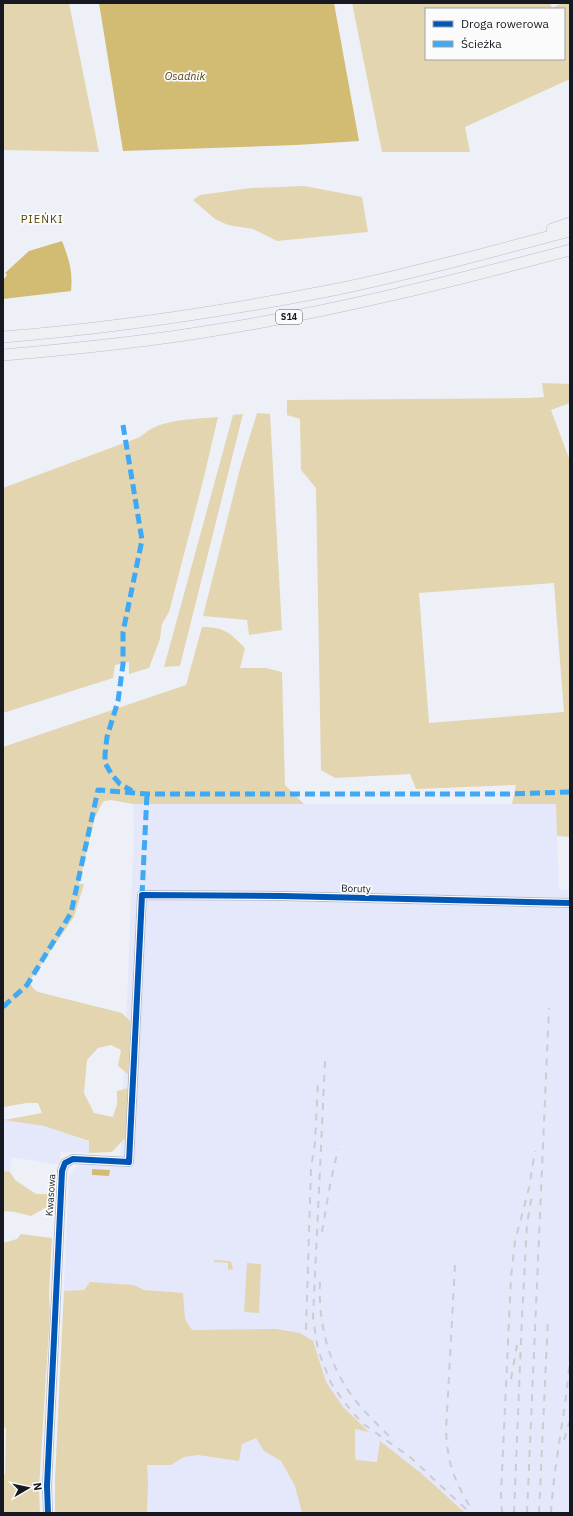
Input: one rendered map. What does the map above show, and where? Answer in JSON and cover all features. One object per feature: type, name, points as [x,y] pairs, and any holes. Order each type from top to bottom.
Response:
[{"type":"highway","points":[[471,257],[570,223]]},
{"type":"highway","name":"S14","points":[[3,337],[117,326],[212,312],[339,288],[471,257],[570,231]]},
{"type":"highway","name":"S14","points":[[3,355],[143,341],[216,330],[386,297],[570,250]]},
{"type":"street","name":"Boruty","points":[[142,895],[283,896],[570,903]]},
{"type":"street","name":"Kwasowa","points":[[48,1513],[47,1478],[62,1171],[65,1163],[73,1159],[129,1162],[142,895]]},
{"type":"shaded area","points":[[3,3],[69,3],[99,152],[3,150]]},
{"type":"shaded area","points":[[352,3],[550,3],[552,8],[562,3],[570,3],[570,79],[465,127],[470,152],[382,152]]},
{"type":"shaded area","points":[[304,186],[362,197],[368,232],[277,241],[253,229],[228,225],[215,219],[193,200],[200,195],[251,188]]},
{"type":"shaded area","points":[[542,383],[570,384],[570,403],[551,410],[570,461],[570,837],[557,836],[556,804],[512,804],[516,785],[416,789],[410,774],[335,778],[321,770],[316,488],[301,470],[300,419],[287,415],[287,400],[544,397]],"holes":[[[554,583],[564,712],[429,723],[419,593]]]},
{"type":"shaded area","points":[[257,413],[270,414],[282,630],[249,635],[247,620],[203,616],[241,465]]},
{"type":"shaded area","points":[[243,414],[180,666],[164,667],[233,415]]},
{"type":"shaded area","points":[[218,417],[169,612],[162,624],[160,639],[149,668],[129,674],[129,662],[115,665],[113,678],[3,713],[3,488],[135,439],[151,429],[166,423]]},
{"type":"shaded area","points":[[202,627],[222,630],[235,638],[245,648],[240,668],[266,668],[282,672],[285,785],[304,804],[133,804],[111,800],[104,801],[100,807],[94,820],[79,884],[84,884],[74,917],[29,982],[38,992],[122,1013],[131,1022],[128,1074],[118,1066],[121,1050],[111,1045],[98,1048],[87,1060],[84,1093],[94,1113],[113,1117],[117,1104],[117,1091],[129,1088],[126,1137],[112,1152],[89,1153],[89,1141],[44,1126],[4,1120],[42,1113],[38,1103],[27,1103],[3,1107],[3,747],[186,685]]},
{"type":"shaded area","points":[[133,804],[556,804],[559,890],[570,890],[570,1513],[55,1513],[55,1480],[69,1175],[80,1164],[120,1164],[134,831]]},
{"type":"shaded area","points":[[3,1119],[44,1126],[89,1142],[89,1153],[61,1152],[59,1165],[12,1157],[10,1172],[3,1171]]},
{"type":"shaded area","points":[[3,1171],[10,1172],[15,1180],[36,1194],[52,1194],[53,1215],[47,1217],[45,1208],[31,1216],[3,1211]]},
{"type":"shaded area","points":[[21,1234],[52,1238],[49,1295],[50,1312],[39,1488],[40,1513],[3,1513],[3,1475],[5,1474],[6,1428],[3,1427],[3,1243],[17,1239]]},
{"type":"shaded area","points":[[214,1260],[230,1261],[233,1269],[228,1270],[228,1263],[214,1262]]},
{"type":"shaded area","points":[[247,1263],[261,1264],[259,1313],[244,1312]]},
{"type":"shaded area","points":[[90,1282],[134,1285],[144,1290],[183,1293],[185,1319],[192,1330],[276,1329],[300,1333],[313,1341],[326,1382],[343,1407],[369,1432],[355,1429],[356,1460],[377,1462],[380,1441],[422,1474],[465,1513],[302,1513],[295,1486],[281,1461],[264,1451],[256,1438],[242,1444],[239,1461],[198,1455],[184,1457],[171,1465],[147,1465],[147,1513],[55,1513],[55,1480],[64,1291],[84,1290]]},
{"type":"water","name":"Osadnik","points":[[99,3],[334,3],[359,141],[296,145],[123,151]]},
{"type":"water","points":[[62,241],[70,265],[71,291],[3,299],[3,280],[7,275],[5,273],[29,251]]},
{"type":"water","points":[[92,1169],[110,1170],[109,1176],[92,1175]]},
{"type":"railway","points":[[527,1513],[549,1008]]},
{"type":"railway","points":[[325,1061],[313,1318],[318,1350],[331,1383],[344,1402],[362,1423],[410,1457],[470,1513]]},
{"type":"railway","points":[[306,1330],[311,1168],[315,1143],[318,1081]]},
{"type":"railway","points":[[322,1232],[338,1149]]},
{"type":"railway","points":[[502,1513],[501,1494],[511,1277],[515,1241],[529,1188],[535,1151]]},
{"type":"railway","points":[[514,1513],[527,1224],[532,1195]]},
{"type":"railway","points":[[455,1265],[446,1431],[450,1463],[456,1481],[472,1510]]},
{"type":"railway","points":[[320,1282],[323,1329],[332,1360],[347,1388],[360,1406],[394,1441]]},
{"type":"railway","points":[[539,1513],[548,1317]]},
{"type":"railway","points":[[511,1379],[517,1345]]},
{"type":"railway","points":[[551,1513],[570,1355]]},
{"type":"railway","points":[[564,1440],[570,1420]]},
{"type":"marked path","points":[[123,425],[142,540],[123,632],[123,664],[118,701],[107,737],[105,763],[112,775],[120,784],[132,791]]},
{"type":"marked path","points":[[3,1007],[27,985],[71,913],[98,790],[147,794],[509,794],[570,792]]},
{"type":"marked path","points":[[142,895],[147,794]]},
{"type":"cycle path","points":[[48,1513],[47,1486],[62,1171],[65,1163],[73,1159],[129,1162],[142,895],[283,896],[570,903]]},
{"type":"district","name":"PIEŃKI","points":[[42,219]]}]
